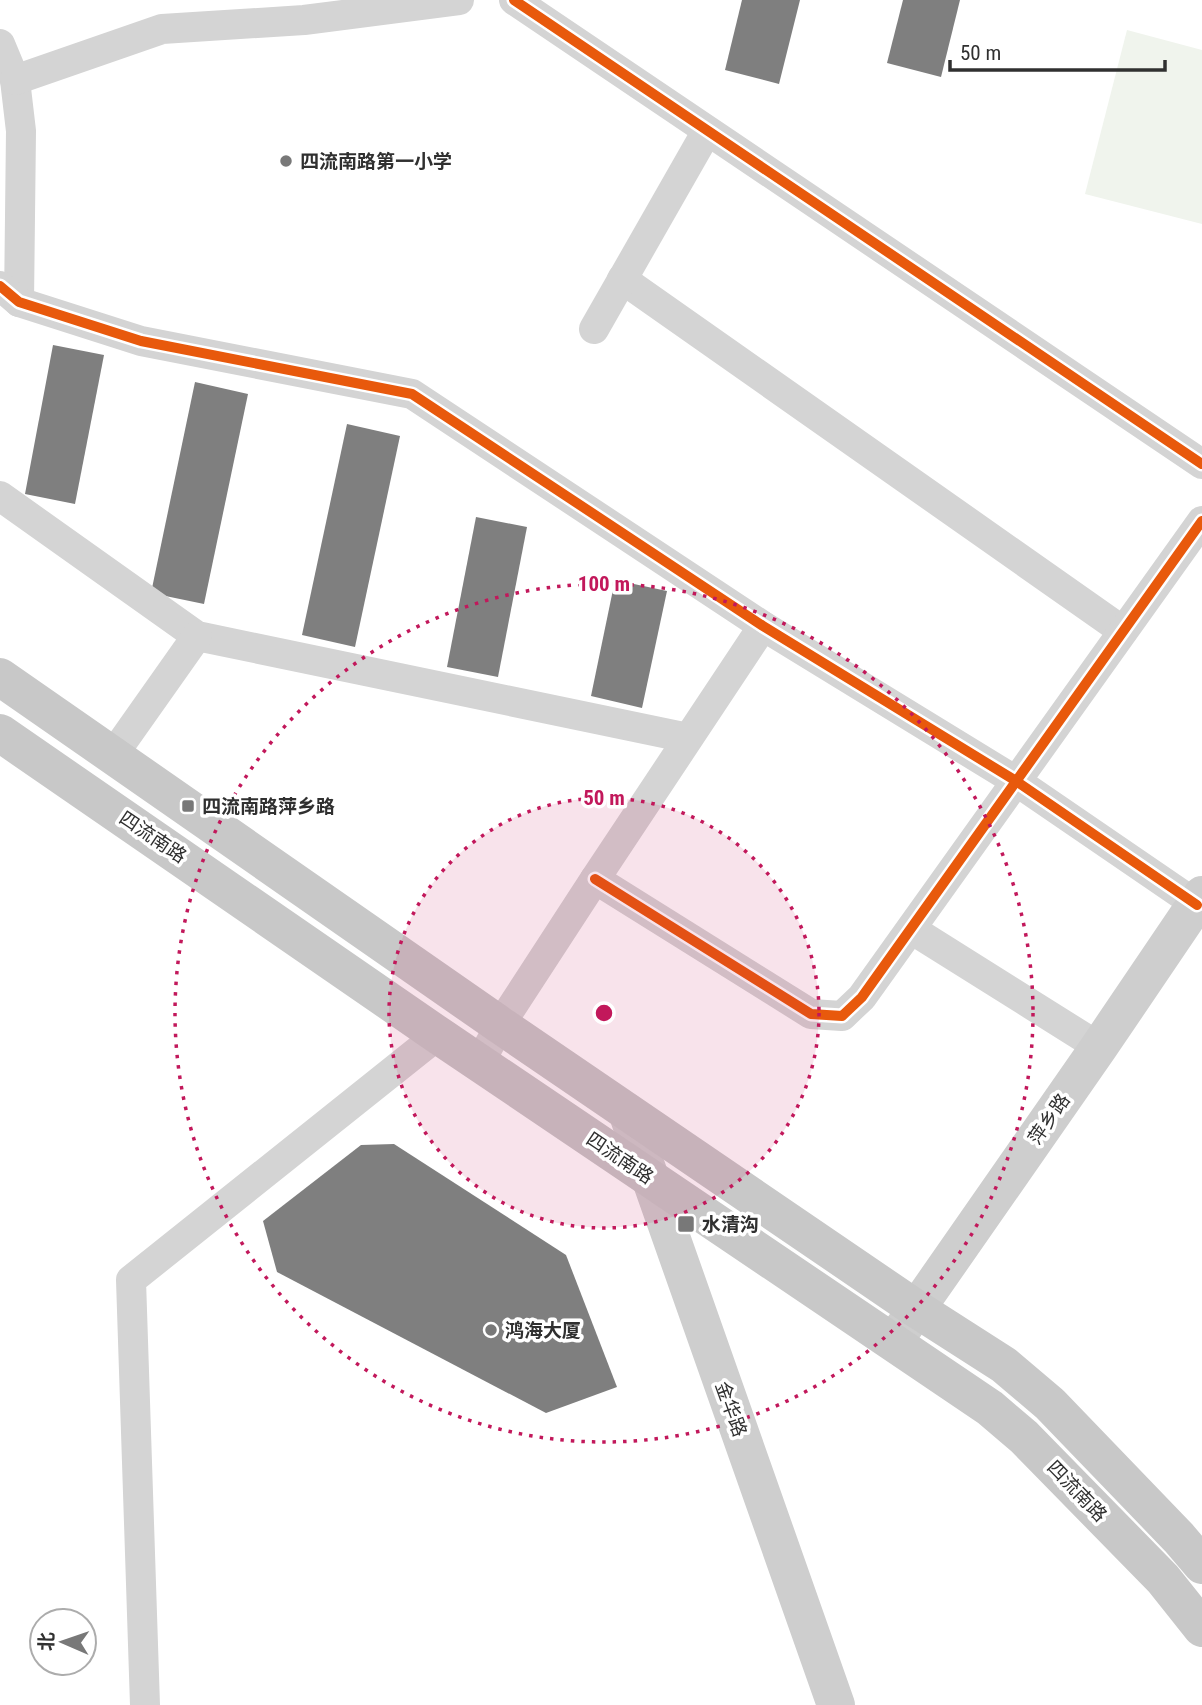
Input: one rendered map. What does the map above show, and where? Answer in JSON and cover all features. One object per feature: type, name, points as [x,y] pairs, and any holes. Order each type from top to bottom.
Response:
[{"type":"main road","points":[[0,677],[500,1025],[915,1308],[1004,1365],[1050,1404],[1202,1565]]},
{"type":"main road","name":"四流南路","points":[[0,733],[438,1035],[990,1408],[1024,1437],[1163,1579],[1202,1628]]},
{"type":"main road","name":"萍乡路","points":[[894,1342],[1199,900]]},
{"type":"main road","name":"金华路","points":[[627,1112],[836,1705]]},
{"type":"street","points":[[15,80],[162,29],[304,20],[459,0]]},
{"type":"street","points":[[514,0],[1202,464]]},
{"type":"street","points":[[0,44],[15,80],[21,131],[9,294],[141,341],[412,394],[762,626],[1016,781],[1199,900]]},
{"type":"street","points":[[594,329],[708,131]]},
{"type":"street","points":[[622,279],[1124,631]]},
{"type":"street","points":[[0,496],[197,636],[688,738]]},
{"type":"street","points":[[595,879],[811,1014],[842,1016],[862,997],[1202,521]]},
{"type":"street","points":[[480,1062],[500,1025],[762,626]]},
{"type":"street","points":[[113,755],[197,636]]},
{"type":"street","points":[[911,929],[1099,1047]]},
{"type":"street","points":[[145,1705],[131,1280],[438,1035]]},
{"type":"shaded area","points":[[1127,30],[1202,50],[1202,224],[1085,194]]},
{"type":"building","points":[[742,0],[800,0],[779,84],[725,70]]},
{"type":"building","points":[[903,0],[960,0],[941,77],[887,63]]},
{"type":"building","points":[[53,345],[104,355],[75,504],[25,494]]},
{"type":"building","points":[[195,382],[248,394],[204,604],[151,593]]},
{"type":"building","points":[[347,424],[400,436],[355,647],[302,635]]},
{"type":"building","points":[[476,517],[527,527],[498,677],[447,667]]},
{"type":"building","points":[[615,580],[667,591],[642,708],[591,696]]},
{"type":"building","name":"鸿海大厦","points":[[394,1144],[566,1255],[617,1387],[546,1413],[277,1272],[263,1221],[361,1145]]},
{"type":"cycle path","points":[[514,0],[1202,464]]},
{"type":"cycle path","points":[[0,286],[19,302],[141,341],[412,394],[763,626],[1016,781],[1197,905]]},
{"type":"cycle path","points":[[595,879],[811,1014],[842,1016],[862,997],[1202,521]]},
{"type":"place","name":"四流南路第一小学","points":[[286,161]]},
{"type":"place","name":"四流南路萍乡路","points":[[188,806]]},
{"type":"place","name":"水清沟","points":[[686,1224]]},
{"type":"place","name":"鸿海大厦","points":[[491,1330]]}]
